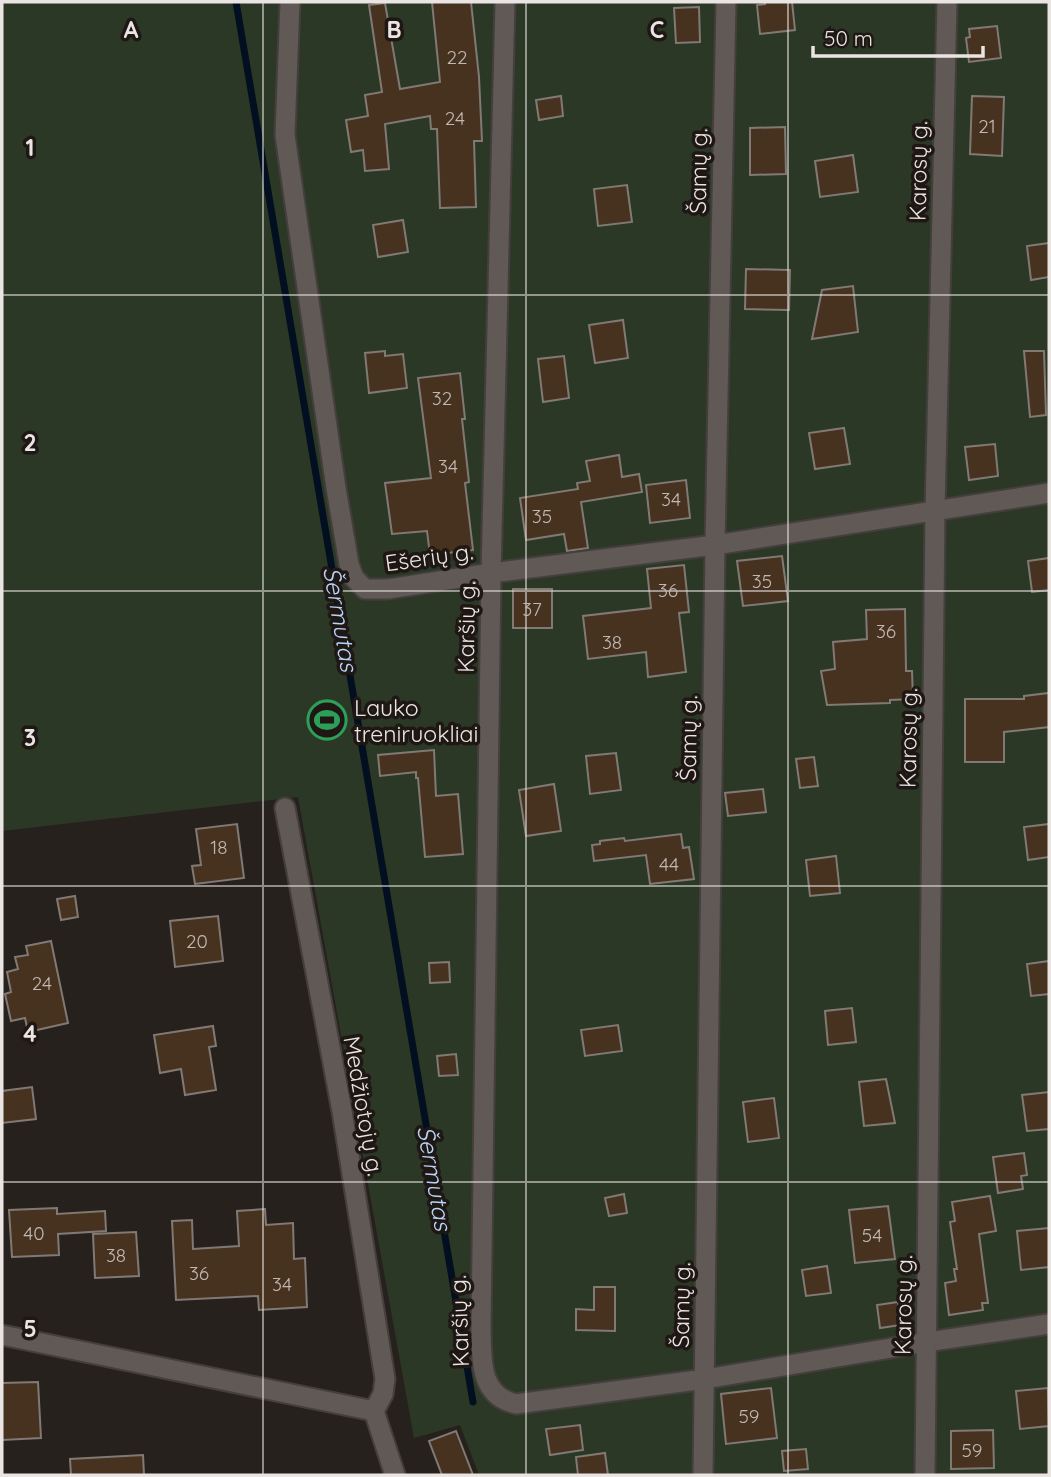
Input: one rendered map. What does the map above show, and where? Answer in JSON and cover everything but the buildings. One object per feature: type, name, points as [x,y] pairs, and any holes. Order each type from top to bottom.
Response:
[{"type":"street","name":"Ešerių g.","points":[[290,2],[285,135],[349,564],[354,578],[365,589],[388,589],[491,573],[716,545],[1049,493]]},
{"type":"street","name":"Karšių g.","points":[[505,2],[491,573],[482,1339],[484,1371],[494,1393],[504,1401],[516,1404],[705,1380]]},
{"type":"street","name":"Šamų g.","points":[[703,1475],[726,2]]},
{"type":"street","name":"Karosų g.","points":[[925,1475],[935,510],[947,2]]},
{"type":"street","name":"Medžiotojų g.","points":[[285,808],[342,1111],[384,1379],[383,1394],[374,1410]]},
{"type":"street","points":[[705,1380],[1049,1324]]},
{"type":"street","points":[[2,1335],[374,1410],[395,1475]]},
{"type":"green space","points":[[2,2],[1049,2],[1049,1475],[479,1475],[460,1425],[414,1438],[298,797],[2,831]]},
{"type":"waterway","name":"Šermutas","points":[[236,2],[473,1402]]},
{"type":"place","name":"Lauko treniruokliai","points":[[327,720]]}]
